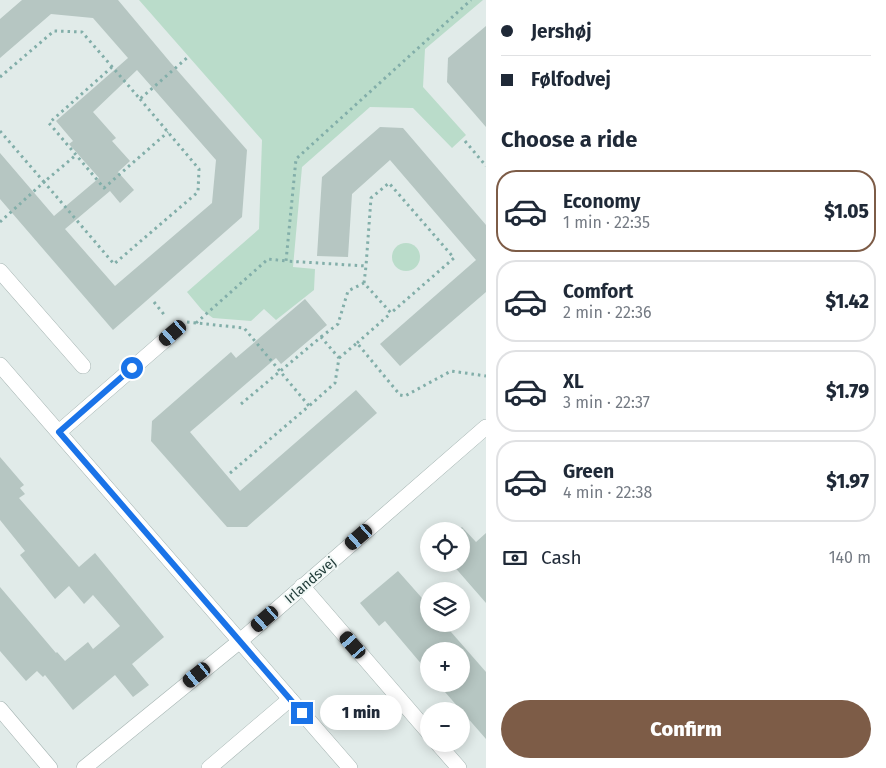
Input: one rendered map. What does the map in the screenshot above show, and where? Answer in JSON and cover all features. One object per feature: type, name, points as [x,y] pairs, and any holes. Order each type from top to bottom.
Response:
[{"type":"street","points":[[0,271],[83,366]]},
{"type":"street","points":[[59,432],[173,333]]},
{"type":"street","points":[[0,365],[350,768]]},
{"type":"street","name":"Irlandsvej","points":[[84,768],[240,640],[486,427]]},
{"type":"street","points":[[302,586],[420,722]]},
{"type":"street","points":[[209,768],[290,699]]},
{"type":"street","points":[[0,709],[50,768]]},
{"type":"street","points":[[443,752],[453,766]]},
{"type":"path","points":[[286,261],[296,159],[471,0]]},
{"type":"path","points":[[0,76],[54,31],[82,32],[200,169],[198,192],[114,264],[0,131]]},
{"type":"path","points":[[140,99],[188,57]]},
{"type":"path","points":[[112,67],[49,123],[104,188],[168,132]]},
{"type":"path","points":[[465,141],[486,166]]},
{"type":"path","points":[[0,222],[76,155]]},
{"type":"path","points":[[229,474],[335,383],[339,358],[392,313],[454,258],[389,183],[371,198],[364,283],[392,313]]},
{"type":"path","points":[[196,323],[268,260],[366,266]]},
{"type":"path","points":[[242,404],[338,324],[348,291],[364,283]]},
{"type":"path","points":[[173,333],[186,322],[244,328],[309,406]]},
{"type":"path","points":[[321,337],[339,358]]},
{"type":"path","points":[[357,343],[400,394],[405,396],[451,371],[486,376]]},
{"type":"green space","points":[[139,0],[483,0],[425,49],[423,87],[466,135],[452,148],[413,108],[370,107],[302,167],[293,267],[315,269],[314,290],[276,320],[264,309],[251,321],[213,318],[202,310],[187,292],[259,229],[262,140]]},
{"type":"green space","points":[[406,243],[416,247],[420,257],[416,267],[406,271],[396,267],[392,257],[396,247]]},
{"type":"building","points":[[22,0],[118,0],[247,150],[242,217],[113,330],[0,199],[0,153],[54,216],[99,178],[69,144],[73,141],[56,121],[128,58],[93,18],[51,14],[0,58],[0,19]],"holes":[[[137,70],[216,160],[212,203],[115,286],[65,229],[110,191],[120,203],[134,190],[118,172],[130,161],[112,141],[116,138],[93,112]]]},
{"type":"building","points":[[486,26],[486,127],[447,82],[448,58]]},
{"type":"building","points":[[380,127],[403,128],[486,225],[486,292],[400,366],[380,344],[476,260],[390,160],[352,194],[348,257],[317,256],[322,177]]},
{"type":"building","points":[[305,299],[327,325],[281,364],[276,358],[190,432],[240,491],[356,390],[377,413],[247,527],[227,527],[151,441],[152,421],[231,352],[236,358]]},
{"type":"building","points":[[0,457],[24,485],[20,488],[25,494],[19,498],[79,567],[95,553],[164,637],[132,664],[149,685],[133,697],[115,675],[73,710],[45,675],[43,677],[37,671],[26,681],[0,651],[0,587],[65,661],[88,642],[93,649],[120,626],[93,595],[84,604],[69,586],[55,599],[20,555],[25,551],[0,520]]},
{"type":"building","points":[[486,533],[486,603],[470,585],[470,582],[468,582],[459,572],[470,572],[470,536],[476,542]]},
{"type":"building","points":[[398,571],[420,596],[420,632],[451,632],[460,642],[420,642],[420,662],[385,621],[379,626],[360,603]]},
{"type":"building","points":[[470,654],[486,672],[486,739],[470,721],[470,702],[454,702],[445,692],[470,692]]},
{"type":"route","points":[[132,368],[59,432],[302,713]]}]
